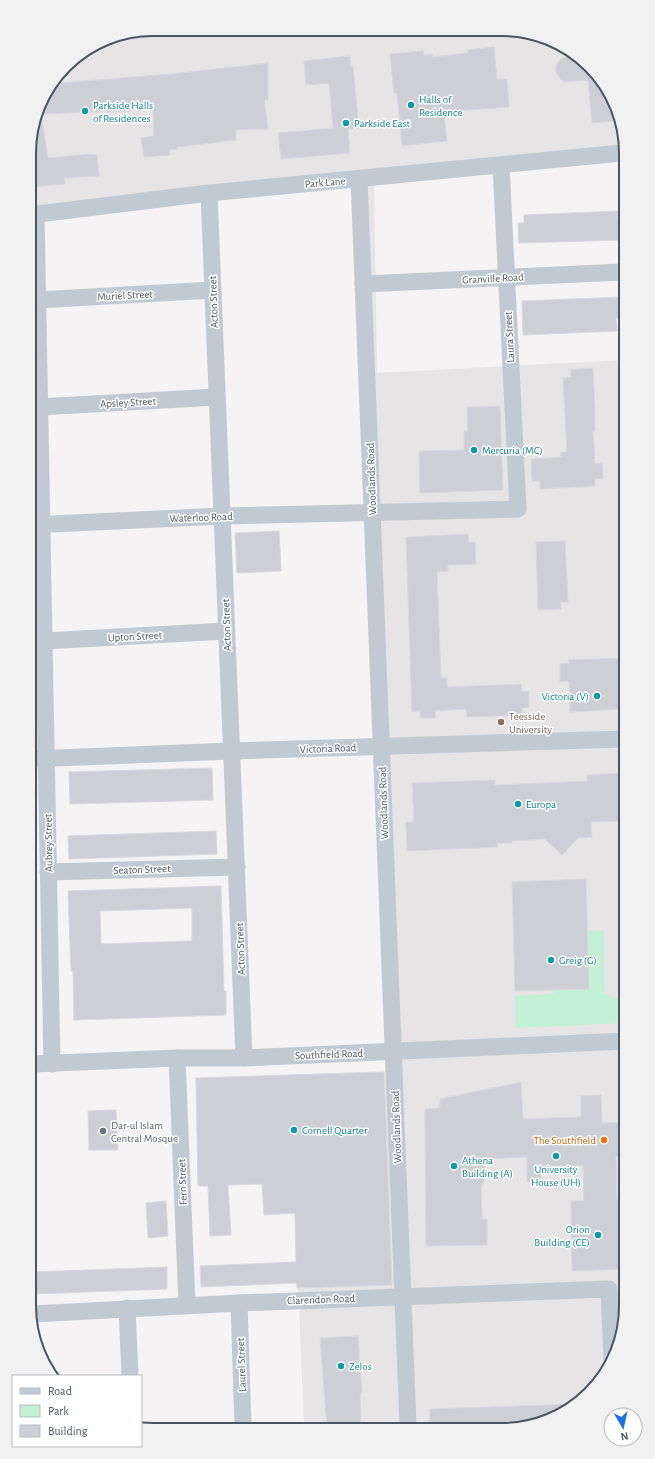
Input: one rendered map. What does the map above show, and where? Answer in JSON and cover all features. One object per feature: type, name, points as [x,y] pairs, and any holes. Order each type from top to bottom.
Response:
[{"type":"street","name":"Park Lane","points":[[36,215],[209,193],[619,153]]},
{"type":"street","name":"Laura Street","points":[[501,165],[518,510]]},
{"type":"street","name":"Woodlands Road","points":[[359,179],[408,1423]]},
{"type":"street","name":"Acton Street","points":[[209,193],[244,1058]]},
{"type":"street","name":"Granville Road","points":[[363,284],[619,272]]},
{"type":"street","name":"Aubrey Street","points":[[36,279],[39,407],[36,524],[44,641],[39,759],[48,872],[52,1064]]},
{"type":"street","name":"Muriel Street","points":[[37,300],[213,290]]},
{"type":"street","name":"Apsley Street","points":[[39,407],[217,397]]},
{"type":"street","name":"Waterloo Road","points":[[36,524],[222,516],[518,510]]},
{"type":"street","name":"Upton Street","points":[[44,641],[226,631]]},
{"type":"street","name":"Victoria Road","points":[[39,759],[231,751],[619,739]]},
{"type":"street","name":"Seaton Street","points":[[48,872],[237,867]]},
{"type":"street","name":"Southfield Road","points":[[36,1064],[176,1058],[244,1058],[619,1042]]},
{"type":"street","name":"Fern Street","points":[[176,1058],[187,1305]]},
{"type":"street","name":"Clarendon Road","points":[[36,1314],[187,1305],[609,1289],[611,1348]]},
{"type":"street","name":"Laurel Street","points":[[238,1303],[243,1423]]},
{"type":"street","points":[[127,1308],[130,1375]]},
{"type":"shaded area","name":"Teesside University","points":[[153,36],[502,36],[525,38],[554,48],[579,65],[599,88],[610,108],[618,137],[619,153],[374,178],[377,373],[619,360],[619,1314],[613,1344],[607,1358],[590,1383],[579,1394],[561,1407],[533,1419],[518,1422],[304,1423],[294,1182],[198,1186],[196,1078],[389,1071],[359,179],[36,214],[37,137],[40,122],[52,94],[70,70],[88,56],[115,42],[130,38]]},
{"type":"green space","points":[[587,931],[604,931],[605,993],[616,998],[619,998],[619,1023],[516,1028],[515,996],[553,994],[553,990],[588,989]]},
{"type":"building","points":[[494,47],[497,79],[507,79],[509,107],[444,112],[447,141],[402,146],[397,93],[394,93],[390,54],[423,51],[424,55],[432,54],[433,57],[468,53],[468,50]]},
{"type":"building","name":"Parkside East","points":[[350,56],[351,66],[353,66],[359,128],[348,129],[350,153],[281,159],[278,133],[333,128],[329,83],[306,85],[304,61]]},
{"type":"building","points":[[567,56],[590,76],[607,101],[615,121],[592,123],[588,80],[564,82],[561,80],[556,72],[556,66],[560,59]]},
{"type":"building","points":[[268,63],[268,100],[264,100],[268,129],[236,130],[236,140],[178,147],[178,149],[169,150],[170,155],[144,157],[141,138],[154,136],[153,110],[43,114],[52,94],[57,86],[60,86],[60,83],[172,74]]},
{"type":"building","points":[[42,118],[48,158],[90,154],[97,155],[99,176],[64,178],[65,184],[36,186],[36,145]]},
{"type":"building","points":[[618,211],[619,240],[519,243],[518,223],[524,223],[524,215]]},
{"type":"building","points":[[619,297],[619,318],[616,318],[617,331],[523,335],[522,301]]},
{"type":"building","points":[[593,368],[595,431],[593,432],[595,464],[602,463],[603,479],[595,479],[595,486],[540,489],[540,481],[532,481],[531,459],[561,457],[561,452],[567,452],[563,378],[571,377],[570,370]]},
{"type":"building","name":"Mercuria (MC)","points":[[500,406],[503,490],[420,493],[419,451],[464,450],[464,431],[468,431],[467,407]]},
{"type":"building","points":[[279,531],[281,571],[237,573],[235,533]]},
{"type":"building","points":[[468,534],[469,542],[475,542],[476,564],[448,565],[448,571],[437,572],[441,678],[447,678],[447,687],[521,684],[522,691],[529,691],[529,707],[522,708],[522,715],[467,717],[466,709],[435,711],[436,718],[420,718],[420,711],[412,712],[406,537]]},
{"type":"building","points":[[565,541],[568,602],[560,602],[561,609],[538,610],[536,542]]},
{"type":"building","name":"Victoria (V)","points":[[619,658],[619,709],[570,712],[569,681],[560,682],[560,664],[569,663],[569,660]]},
{"type":"building","points":[[212,768],[213,800],[70,804],[69,772]]},
{"type":"building","name":"Europa","points":[[619,773],[619,821],[591,822],[592,837],[578,838],[562,855],[545,839],[512,841],[512,843],[497,843],[498,847],[407,851],[406,822],[414,822],[412,783],[495,780],[495,785],[587,781],[587,775]]},
{"type":"building","points":[[216,831],[217,854],[69,859],[68,836]]},
{"type":"building","name":"Greig (G)","points":[[586,879],[589,989],[515,991],[512,882]]},
{"type":"building","points":[[221,886],[226,1015],[74,1020],[73,971],[71,971],[68,891]],"holes":[[[192,908],[192,941],[101,944],[100,911]]]},
{"type":"building","name":"Cornell Quarter","points":[[384,1072],[392,1285],[297,1288],[297,1283],[201,1287],[200,1266],[296,1262],[295,1213],[264,1215],[262,1184],[228,1185],[231,1235],[210,1236],[208,1186],[198,1186],[196,1078]]},
{"type":"building","points":[[521,1082],[523,1119],[581,1117],[581,1096],[601,1095],[602,1123],[619,1122],[619,1157],[616,1157],[617,1200],[619,1200],[619,1269],[572,1271],[571,1201],[584,1201],[583,1165],[541,1167],[541,1181],[527,1182],[527,1157],[484,1159],[485,1178],[481,1188],[482,1219],[487,1219],[487,1245],[426,1246],[425,1109],[440,1108],[440,1099]]},
{"type":"building","name":"Dar-ul Islam Central Mosque","points":[[116,1110],[118,1150],[89,1150],[88,1111]]},
{"type":"building","points":[[166,1201],[168,1236],[148,1238],[146,1203]]},
{"type":"building","points":[[167,1267],[167,1289],[36,1294],[36,1272]]},
{"type":"building","name":"Zelos","points":[[358,1336],[362,1393],[360,1393],[361,1423],[327,1423],[320,1338]]},
{"type":"building","points":[[565,1404],[547,1414],[533,1419],[502,1423],[430,1423],[430,1409]]},
{"type":"place","name":"Halls of Residence","points":[[411,105]]},
{"type":"place","name":"Parkside Halls of Residences","points":[[85,111]]},
{"type":"place","name":"Parkside East","points":[[346,123]]},
{"type":"place","name":"Mercuria (MC)","points":[[474,450]]},
{"type":"place","name":"Victoria (V)","points":[[597,696]]},
{"type":"place","name":"Teesside University","points":[[501,722]]},
{"type":"place","name":"Europa","points":[[518,804]]},
{"type":"place","name":"Greig (G)","points":[[551,960]]},
{"type":"place","name":"Cornell Quarter","points":[[294,1130]]},
{"type":"place","name":"Dar-ul Islam Central Mosque","points":[[103,1131]]},
{"type":"place","name":"The Southfield","points":[[604,1140]]},
{"type":"place","name":"University House (UH)","points":[[556,1156]]},
{"type":"place","name":"Athena Building (A)","points":[[454,1166]]},
{"type":"place","name":"Orion Building (CE)","points":[[598,1235]]},
{"type":"place","name":"Zelos","points":[[341,1366]]}]
